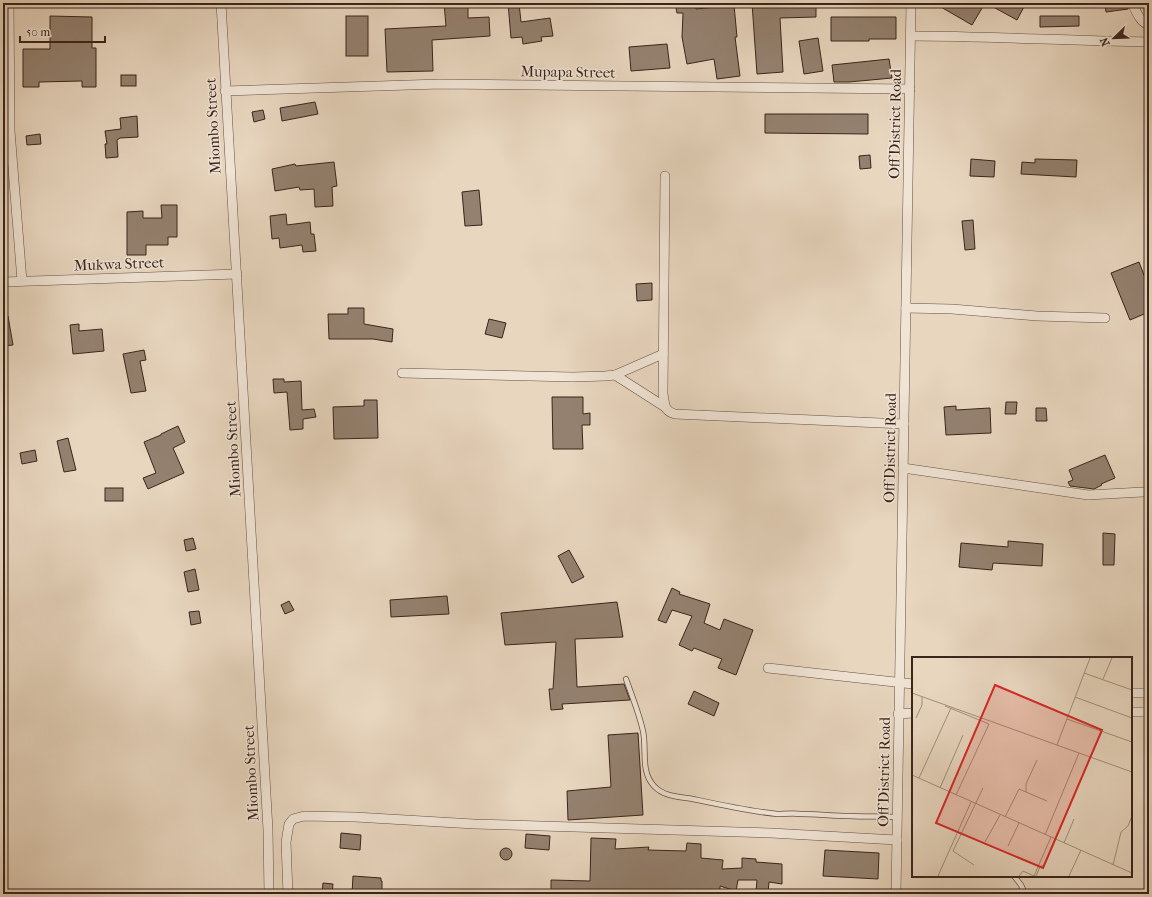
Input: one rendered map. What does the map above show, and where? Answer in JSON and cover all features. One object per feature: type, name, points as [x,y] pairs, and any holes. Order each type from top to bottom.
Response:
[{"type":"street","points":[[9,3],[10,131],[22,281]]},
{"type":"street","name":"Miombo Street","points":[[221,3],[267,822],[269,894]]},
{"type":"street","name":"Off District Road","points":[[896,894],[911,3]]},
{"type":"street","points":[[1133,5],[1138,16],[1145,24],[1149,25]]},
{"type":"street","points":[[911,36],[984,36],[1082,42],[1149,42]]},
{"type":"street","name":"Mupapa Street","points":[[225,91],[440,84],[910,89]]},
{"type":"street","points":[[665,176],[663,394],[665,407],[668,412],[675,414],[904,424]]},
{"type":"street","name":"Mukwa Street","points":[[3,282],[237,274]]},
{"type":"street","points":[[906,308],[952,309],[1037,316],[1105,318]]},
{"type":"street","points":[[402,373],[573,377],[615,375],[663,354]]},
{"type":"street","points":[[615,375],[665,407]]},
{"type":"street","points":[[903,468],[1088,495],[1143,492]]},
{"type":"street","points":[[768,668],[912,684]]},
{"type":"street","points":[[1132,693],[1149,692]]},
{"type":"street","points":[[1132,712],[1149,712]]},
{"type":"street","points":[[898,714],[912,713]]},
{"type":"street","points":[[288,894],[286,842],[289,824],[293,819],[304,816],[355,817],[474,824],[771,832],[897,840]]},
{"type":"lane","points":[[626,679],[643,732],[648,776],[654,786],[663,793],[738,810],[779,814],[897,817]]},
{"type":"lane","points":[[1015,877],[1021,885],[1025,894]]},
{"type":"building","points":[[444,3],[468,3],[468,18],[489,17],[490,36],[432,40],[433,71],[387,72],[385,29],[446,26]]},
{"type":"building","points":[[508,3],[519,3],[521,22],[550,18],[553,36],[541,37],[542,41],[523,44],[522,37],[511,38]]},
{"type":"building","points":[[675,3],[696,3],[696,9],[734,5],[737,37],[735,37],[740,76],[717,79],[714,59],[687,64],[682,37],[683,13],[677,13]]},
{"type":"building","points":[[752,3],[816,3],[816,17],[780,18],[783,72],[757,74]]},
{"type":"building","points":[[934,3],[985,3],[972,25]]},
{"type":"building","points":[[986,3],[1026,3],[1017,20]]},
{"type":"building","points":[[1105,3],[1128,3],[1128,9],[1106,12]]},
{"type":"building","points":[[50,16],[92,17],[92,48],[96,48],[96,87],[82,87],[82,81],[39,82],[39,87],[23,87],[23,49],[50,49]]},
{"type":"building","points":[[346,16],[368,16],[368,56],[346,56]]},
{"type":"building","points":[[1040,16],[1079,16],[1079,26],[1040,27]]},
{"type":"building","points":[[831,17],[896,17],[896,39],[831,41]]},
{"type":"building","points":[[818,38],[823,71],[804,74],[799,41]]},
{"type":"building","points":[[667,44],[670,68],[631,71],[629,47]]},
{"type":"building","points":[[889,59],[892,78],[834,82],[832,65]]},
{"type":"building","points":[[121,75],[136,75],[136,86],[121,86]]},
{"type":"building","points":[[315,102],[318,114],[282,121],[280,108]]},
{"type":"building","points":[[263,110],[265,119],[254,122],[252,112]]},
{"type":"building","points":[[765,114],[868,114],[868,134],[765,133]]},
{"type":"building","points":[[137,116],[138,137],[120,138],[117,140],[118,157],[106,158],[105,144],[107,144],[105,131],[121,129],[120,118]]},
{"type":"building","points":[[40,134],[41,144],[27,145],[26,136]]},
{"type":"building","points":[[870,155],[871,168],[860,169],[859,156]]},
{"type":"building","points":[[971,159],[995,161],[994,177],[970,176]]},
{"type":"building","points":[[1035,159],[1077,160],[1076,177],[1021,174],[1022,162],[1035,163]]},
{"type":"building","points":[[334,162],[337,186],[332,187],[333,206],[315,207],[314,189],[300,190],[299,187],[275,191],[272,169],[295,164],[296,166]]},
{"type":"building","points":[[479,190],[482,225],[465,226],[462,192]]},
{"type":"building","points":[[161,205],[177,205],[177,237],[168,237],[168,245],[146,245],[146,255],[127,255],[127,212],[143,211],[143,218],[162,218]]},
{"type":"building","points":[[286,214],[287,225],[310,222],[311,234],[314,234],[316,251],[303,252],[302,245],[280,248],[279,238],[272,239],[270,216]]},
{"type":"building","points":[[973,220],[975,249],[965,250],[962,221]]},
{"type":"building","points":[[1139,262],[1149,288],[1149,312],[1130,320],[1111,273]]},
{"type":"building","points":[[652,283],[652,300],[637,301],[636,284]]},
{"type":"building","points":[[348,308],[364,308],[364,324],[393,329],[392,342],[373,339],[329,339],[328,314],[348,314]]},
{"type":"building","points":[[8,316],[13,345],[3,346],[3,317]]},
{"type":"building","points":[[489,319],[506,323],[502,338],[485,334]]},
{"type":"building","points":[[79,324],[79,331],[102,329],[104,351],[73,354],[70,325]]},
{"type":"building","points":[[144,350],[146,360],[140,361],[146,391],[131,393],[123,354]]},
{"type":"building","points":[[273,379],[284,379],[284,382],[301,381],[302,410],[314,409],[316,417],[303,419],[303,429],[290,430],[287,392],[274,393]]},
{"type":"building","points":[[552,397],[583,397],[583,414],[590,413],[590,425],[582,425],[583,449],[553,449]]},
{"type":"building","points":[[364,400],[377,400],[378,438],[334,439],[333,407],[364,406]]},
{"type":"building","points":[[1006,402],[1017,402],[1016,414],[1005,414]]},
{"type":"building","points":[[956,406],[956,410],[990,408],[991,433],[946,435],[944,407]]},
{"type":"building","points":[[1036,408],[1046,408],[1047,421],[1036,421]]},
{"type":"building","points":[[178,426],[185,442],[173,448],[184,473],[148,489],[143,478],[156,473],[144,442]]},
{"type":"building","points":[[68,438],[76,470],[64,472],[57,441]]},
{"type":"building","points":[[35,450],[37,461],[22,464],[20,453]]},
{"type":"building","points":[[1105,455],[1115,478],[1094,489],[1070,486],[1068,482],[1073,480],[1069,470]]},
{"type":"building","points":[[105,488],[123,488],[123,501],[105,501]]},
{"type":"building","points":[[1103,533],[1115,534],[1114,565],[1103,565]]},
{"type":"building","points":[[193,538],[196,549],[186,551],[184,540]]},
{"type":"building","points":[[1008,541],[1043,544],[1042,566],[993,563],[992,570],[959,567],[961,543],[1008,547]]},
{"type":"building","points":[[569,550],[584,577],[572,583],[558,556]]},
{"type":"building","points":[[195,569],[199,590],[188,592],[184,572]]},
{"type":"building","points":[[672,588],[680,592],[679,594],[710,604],[704,623],[720,630],[724,619],[753,630],[736,675],[718,668],[722,659],[694,648],[692,651],[679,645],[692,616],[672,610],[666,623],[658,620]]},
{"type":"building","points":[[447,596],[449,614],[391,617],[390,600]]},
{"type":"building","points":[[289,601],[294,610],[285,614],[281,605]]},
{"type":"building","points":[[617,602],[623,637],[575,639],[577,687],[624,684],[630,700],[562,704],[563,709],[551,710],[549,689],[553,689],[556,642],[505,645],[501,613]]},
{"type":"building","points":[[199,611],[201,623],[191,625],[189,612]]},
{"type":"building","points":[[694,691],[719,703],[714,716],[688,704]]},
{"type":"building","points":[[638,733],[643,815],[568,820],[567,791],[611,787],[608,735]]},
{"type":"building","points":[[341,833],[361,835],[360,850],[340,848]]},
{"type":"building","points":[[526,834],[550,836],[549,850],[525,848]]},
{"type":"building","points":[[591,838],[616,839],[615,849],[649,847],[648,850],[686,851],[687,843],[701,844],[701,858],[723,860],[722,869],[742,868],[742,858],[756,859],[756,862],[782,864],[782,884],[769,882],[768,893],[756,891],[757,880],[738,880],[736,891],[720,886],[720,891],[696,890],[696,894],[589,894],[589,892],[551,891],[551,880],[590,881]]},
{"type":"building","points":[[506,848],[510,850],[512,854],[510,858],[506,860],[502,858],[500,854],[502,850]]},
{"type":"building","points":[[825,850],[879,853],[878,879],[823,876]]},
{"type":"building","points":[[353,876],[381,878],[382,894],[352,894]]},
{"type":"building","points":[[323,883],[333,884],[332,894],[322,894]]}]
